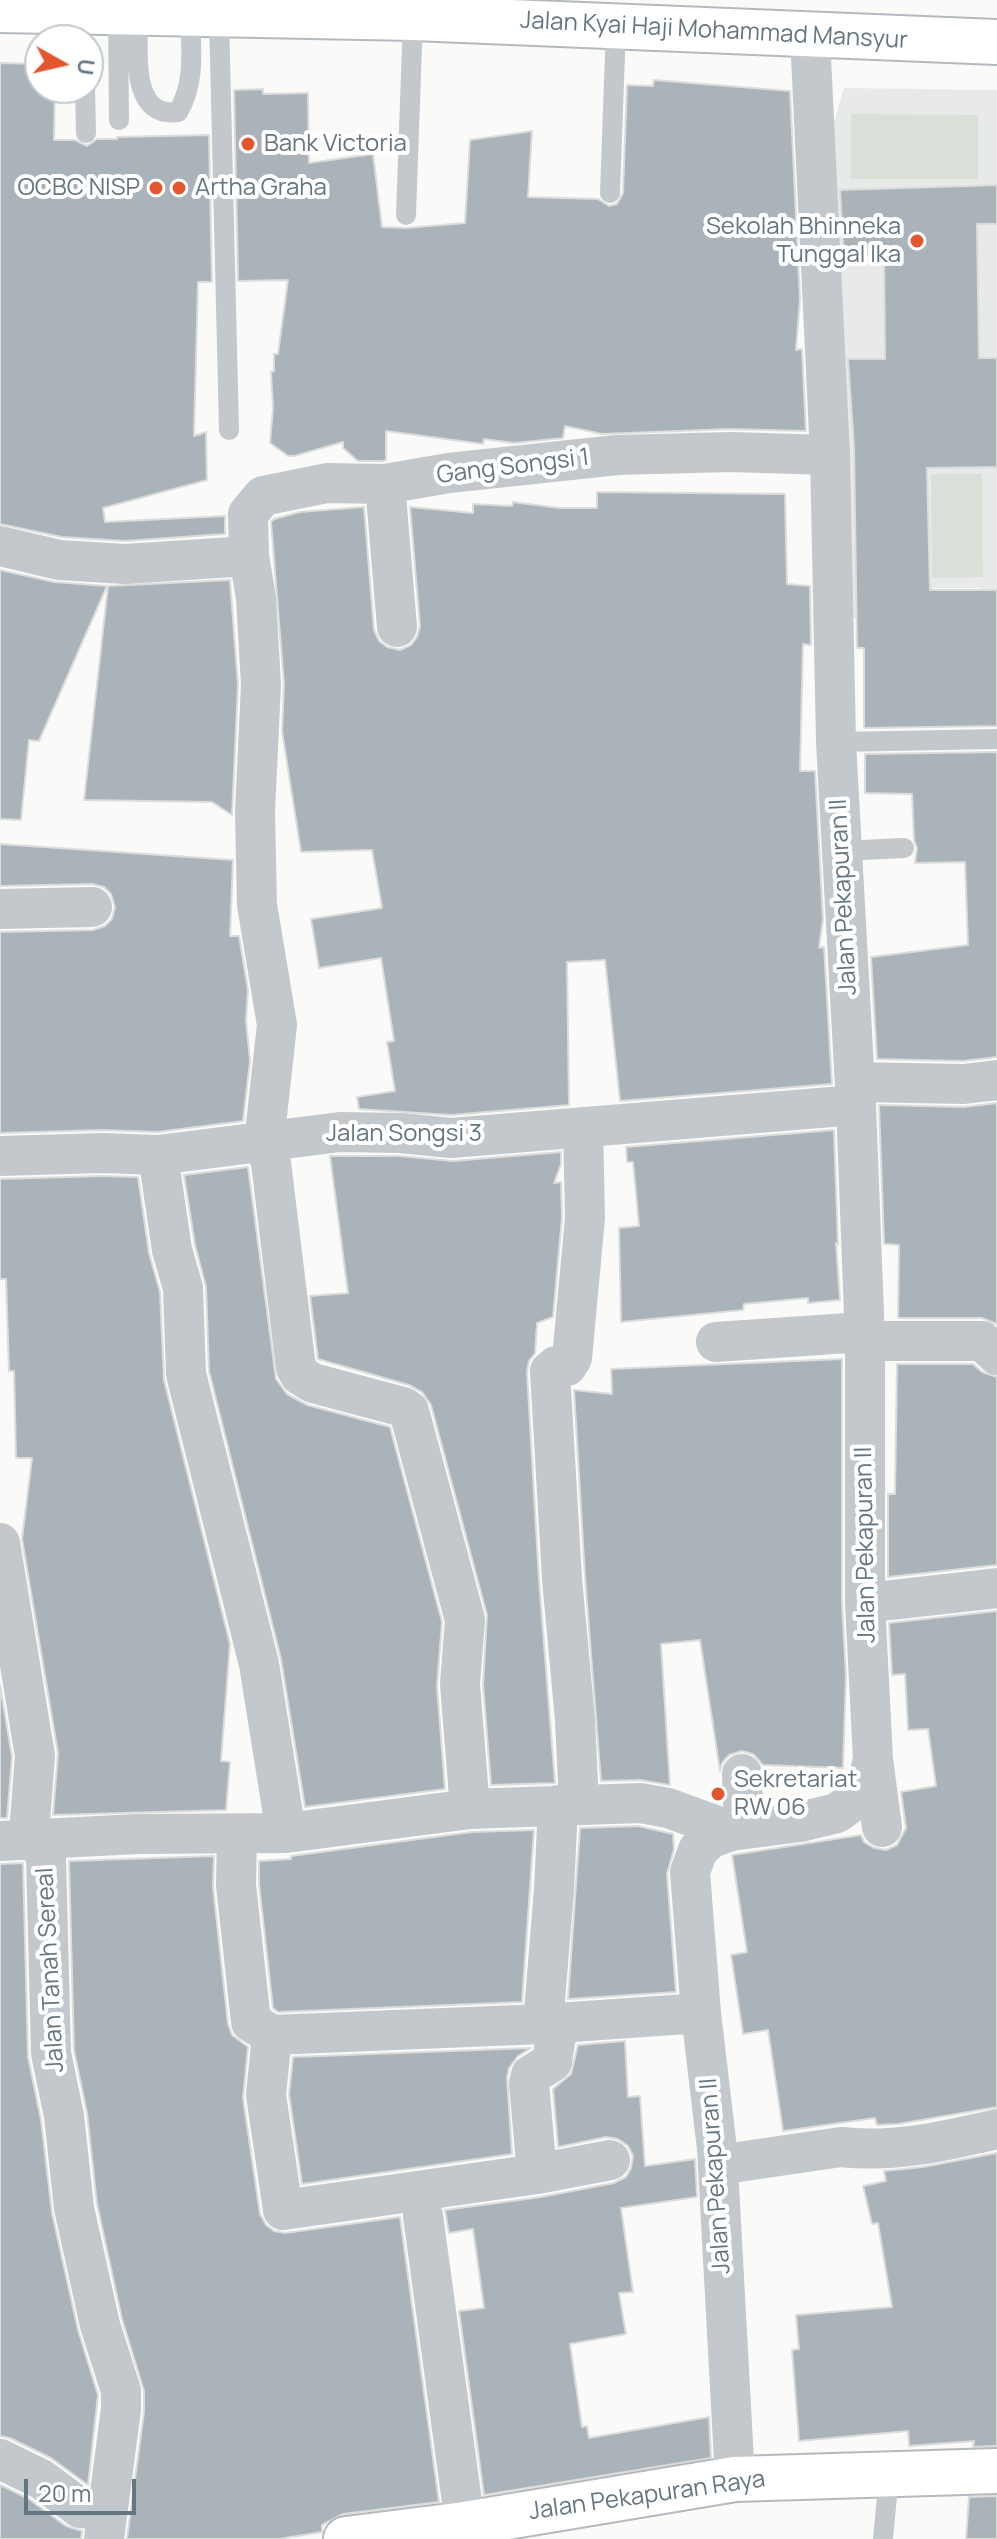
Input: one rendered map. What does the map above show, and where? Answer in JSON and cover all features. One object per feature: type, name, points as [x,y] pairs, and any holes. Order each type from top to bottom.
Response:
[{"type":"main road","name":"Jalan Kyai Haji Mohammad Mansyur","points":[[0,10],[105,19],[209,10],[413,18],[810,18],[997,42]]},
{"type":"main road","name":"Jalan Pekapuran Raya","points":[[346,2539],[416,2535],[735,2479],[997,2471]]},
{"type":"street","name":"Jalan Pekapuran II","points":[[810,18],[830,455],[836,742],[856,1094],[871,1582],[873,1759],[882,1827]]},
{"type":"street","name":"Gang Songsi 1","points":[[470,1809],[460,1684],[465,1620],[413,1421],[409,1411],[403,1407],[313,1383],[300,1375],[296,1368],[271,1163],[264,1142],[277,1025],[257,905],[255,811],[261,685],[248,514],[263,496],[327,483],[385,484],[449,473],[617,455],[730,452],[830,455]]},
{"type":"street","points":[[385,484],[397,627]]},
{"type":"street","points":[[0,546],[59,560],[125,564],[181,563],[249,556]]},
{"type":"street","points":[[0,909],[92,907]]},
{"type":"street","name":"Jalan Songsi 3","points":[[0,1156],[158,1155],[340,1132],[451,1138],[583,1127],[997,1080]]},
{"type":"street","points":[[543,2024],[554,1890],[569,1804],[575,1720],[562,1579],[550,1371],[556,1366],[567,1366],[572,1358],[585,1218],[583,1127]]},
{"type":"street","points":[[158,1155],[170,1238],[183,1288],[186,1374],[259,1664],[286,1833]]},
{"type":"street","points":[[716,1342],[864,1336],[982,1341],[997,1355]]},
{"type":"street","name":"Jalan Tanah Sereal","points":[[0,1543],[35,1756],[30,1820],[17,1839],[46,1857],[51,2053],[64,2116],[74,2208],[100,2325],[121,2391],[105,2525]]},
{"type":"street","points":[[871,1582],[997,1588]]},
{"type":"street","name":"Jalan Pekapuran II","points":[[735,2479],[718,2165],[701,2013],[690,1872],[698,1850],[711,1838],[738,1830],[800,1822],[837,1813],[856,1799],[867,1785],[873,1759]]},
{"type":"street","points":[[17,1839],[286,1833],[470,1809],[640,1803],[668,1808],[738,1830],[742,1774]]},
{"type":"street","points":[[237,1834],[236,1885],[251,2022],[272,2035],[543,2024],[701,2013]]},
{"type":"street","points":[[537,2174],[529,2083],[531,2075],[552,2062],[556,2036],[543,2024]]},
{"type":"street","points":[[272,2035],[266,2095],[283,2210],[537,2174],[610,2160]]},
{"type":"street","points":[[718,2165],[841,2147],[914,2148],[997,2129]]},
{"type":"street","points":[[423,2216],[465,2524]]},
{"type":"street","points":[[0,2459],[41,2479],[105,2525]]},
{"type":"lane","points":[[105,19],[153,109],[164,113],[178,112],[185,100],[192,63],[209,10]]},
{"type":"lane","points":[[209,10],[229,430]]},
{"type":"lane","points":[[590,17],[610,193]]},
{"type":"lane","points":[[406,215],[413,18]]},
{"type":"lane","points":[[105,19],[119,120]]},
{"type":"lane","points":[[85,104],[86,133]]},
{"type":"lane","points":[[836,742],[997,739]]},
{"type":"lane","points":[[842,851],[904,848]]},
{"type":"lane","points":[[883,2539],[889,2475]]},
{"type":"shaded area","name":"Sekolah Bhinneka Tunggal Ika","points":[[844,88],[997,90],[997,618],[979,618],[981,588],[933,588],[932,617],[852,618],[832,129]]},
{"type":"shaded area","points":[[851,114],[978,115],[978,179],[851,179]]},
{"type":"shaded area","points":[[931,474],[982,474],[983,577],[932,578]]},
{"type":"building","points":[[0,63],[24,64],[24,104],[55,104],[54,140],[75,140],[87,146],[97,139],[117,137],[209,135],[212,282],[198,282],[194,436],[206,432],[207,480],[103,508],[105,522],[225,516],[225,534],[125,541],[62,537],[0,524]]},
{"type":"building","points":[[654,80],[790,91],[800,299],[796,350],[802,349],[806,431],[729,429],[602,434],[565,426],[563,438],[514,443],[484,439],[483,444],[386,431],[386,460],[383,461],[358,461],[343,448],[343,442],[294,456],[288,456],[270,443],[273,408],[271,372],[274,371],[274,354],[278,354],[288,280],[238,281],[234,90],[263,89],[263,94],[308,93],[309,163],[373,154],[382,227],[406,228],[465,223],[470,140],[532,131],[528,197],[598,199],[609,206],[617,204],[623,193],[627,85],[653,86]]},
{"type":"building","points":[[997,185],[997,224],[977,224],[979,358],[997,358],[997,467],[927,468],[930,590],[997,590],[997,726],[864,728],[864,648],[857,648],[854,448],[848,359],[885,359],[884,257],[844,258],[840,190]]},
{"type":"building","points":[[597,492],[785,494],[787,584],[810,586],[811,645],[803,644],[800,771],[815,771],[823,919],[819,948],[824,947],[832,1084],[620,1101],[605,960],[567,962],[569,1105],[451,1115],[359,1109],[357,1097],[395,1091],[387,1042],[394,1041],[381,958],[319,968],[311,919],[382,908],[372,850],[301,852],[282,731],[284,684],[271,522],[300,512],[364,507],[374,630],[379,641],[400,650],[411,645],[420,626],[410,507],[473,513],[473,504],[512,506],[513,502],[559,508],[597,508]]},
{"type":"building","points":[[0,570],[54,582],[107,586],[39,741],[29,740],[21,820],[0,819]]},
{"type":"building","points":[[230,580],[238,685],[232,815],[212,802],[84,800],[108,586]]},
{"type":"building","points":[[997,752],[997,1057],[963,1061],[877,1059],[871,957],[968,945],[965,862],[915,863],[917,848],[912,794],[865,793],[865,754]]},
{"type":"building","points":[[0,844],[233,860],[230,936],[239,936],[248,990],[246,1020],[250,1061],[243,1121],[157,1132],[0,1133],[0,932],[93,930],[105,926],[112,919],[115,907],[111,894],[104,887],[92,884],[0,886]]},
{"type":"building","points":[[997,1103],[997,1324],[982,1318],[898,1318],[899,1245],[884,1244],[879,1105],[964,1107]]},
{"type":"building","points":[[834,1130],[840,1300],[808,1303],[808,1298],[744,1304],[743,1310],[621,1322],[619,1228],[639,1226],[633,1162],[627,1162],[626,1147]]},
{"type":"building","points":[[561,1152],[561,1164],[554,1183],[561,1182],[562,1217],[553,1317],[537,1323],[535,1353],[529,1361],[527,1372],[555,1783],[491,1785],[483,1684],[487,1615],[431,1405],[422,1392],[409,1385],[318,1359],[310,1296],[348,1293],[330,1156],[399,1156],[453,1161]]},
{"type":"building","points":[[248,1167],[276,1379],[287,1394],[307,1405],[390,1427],[442,1622],[437,1686],[445,1789],[305,1807],[281,1659],[209,1371],[206,1287],[195,1245],[184,1175]]},
{"type":"building","points":[[138,1177],[149,1253],[160,1292],[164,1380],[230,1644],[221,1761],[230,1762],[226,1810],[53,1815],[58,1753],[22,1539],[32,1458],[16,1458],[14,1371],[9,1371],[6,1279],[0,1279],[0,1179]]},
{"type":"building","points":[[842,1359],[842,1603],[846,1676],[843,1768],[763,1765],[753,1754],[742,1751],[729,1755],[720,1771],[700,1640],[661,1644],[670,1785],[640,1780],[601,1781],[574,1390],[612,1394],[611,1369]]},
{"type":"building","points":[[897,1364],[973,1364],[982,1372],[997,1377],[997,1565],[888,1577],[888,1494],[895,1494]]},
{"type":"building","points":[[997,1611],[997,2107],[898,2124],[877,2125],[875,2118],[783,2131],[768,2030],[743,2034],[731,1955],[747,1952],[732,1855],[861,1835],[864,1842],[874,1848],[886,1850],[897,1845],[906,1828],[901,1792],[936,1786],[928,1729],[908,1730],[905,1674],[892,1675],[889,1623]]},
{"type":"building","points":[[0,1685],[12,1757],[7,1818],[0,1818]]},
{"type":"building","points":[[638,1826],[673,1834],[674,1849],[667,1874],[676,1992],[568,1999],[580,1828]]},
{"type":"building","points":[[534,1830],[522,2002],[278,2012],[273,2008],[259,1861],[472,1832]]},
{"type":"building","points":[[214,1856],[213,1887],[228,2024],[232,2035],[248,2047],[243,2098],[260,2214],[266,2225],[274,2231],[285,2233],[400,2217],[439,2502],[343,2514],[322,2525],[322,2532],[279,2539],[127,2539],[144,2391],[122,2319],[97,2204],[87,2113],[74,2050],[69,1861]]},
{"type":"building","points":[[23,1863],[28,2057],[41,2120],[52,2213],[78,2330],[98,2395],[88,2485],[51,2458],[0,2436],[0,1864]]},
{"type":"building","points":[[625,2041],[628,2097],[640,2096],[645,2166],[695,2159],[697,2197],[621,2208],[633,2292],[619,2293],[626,2334],[570,2344],[582,2427],[587,2426],[589,2438],[709,2417],[711,2458],[484,2495],[459,2311],[484,2308],[473,2229],[449,2233],[445,2210],[541,2197],[614,2183],[626,2177],[633,2156],[628,2146],[618,2139],[606,2137],[558,2147],[553,2089],[571,2074],[578,2045]]},
{"type":"building","points":[[531,2048],[518,2056],[509,2068],[507,2077],[512,2154],[302,2184],[289,2094],[293,2057]]},
{"type":"building","points":[[997,2153],[997,2446],[973,2447],[974,2441],[909,2446],[908,2431],[799,2441],[792,2350],[799,2349],[796,2315],[892,2307],[878,2223],[872,2224],[863,2186],[886,2181],[884,2171]]},
{"type":"building","points":[[0,2485],[29,2499],[66,2526],[82,2531],[81,2539],[0,2539]]},
{"type":"building","points":[[997,2496],[997,2539],[966,2539],[969,2497]]},
{"type":"place","name":"Bank Victoria","points":[[248,144]]},
{"type":"place","name":"OCBC NISP","points":[[156,188]]},
{"type":"place","name":"Artha Graha","points":[[179,188]]},
{"type":"place","name":"Sekolah Bhinneka Tunggal Ika","points":[[917,241]]},
{"type":"place","name":"Sekretariat RW 06","points":[[718,1794]]}]
